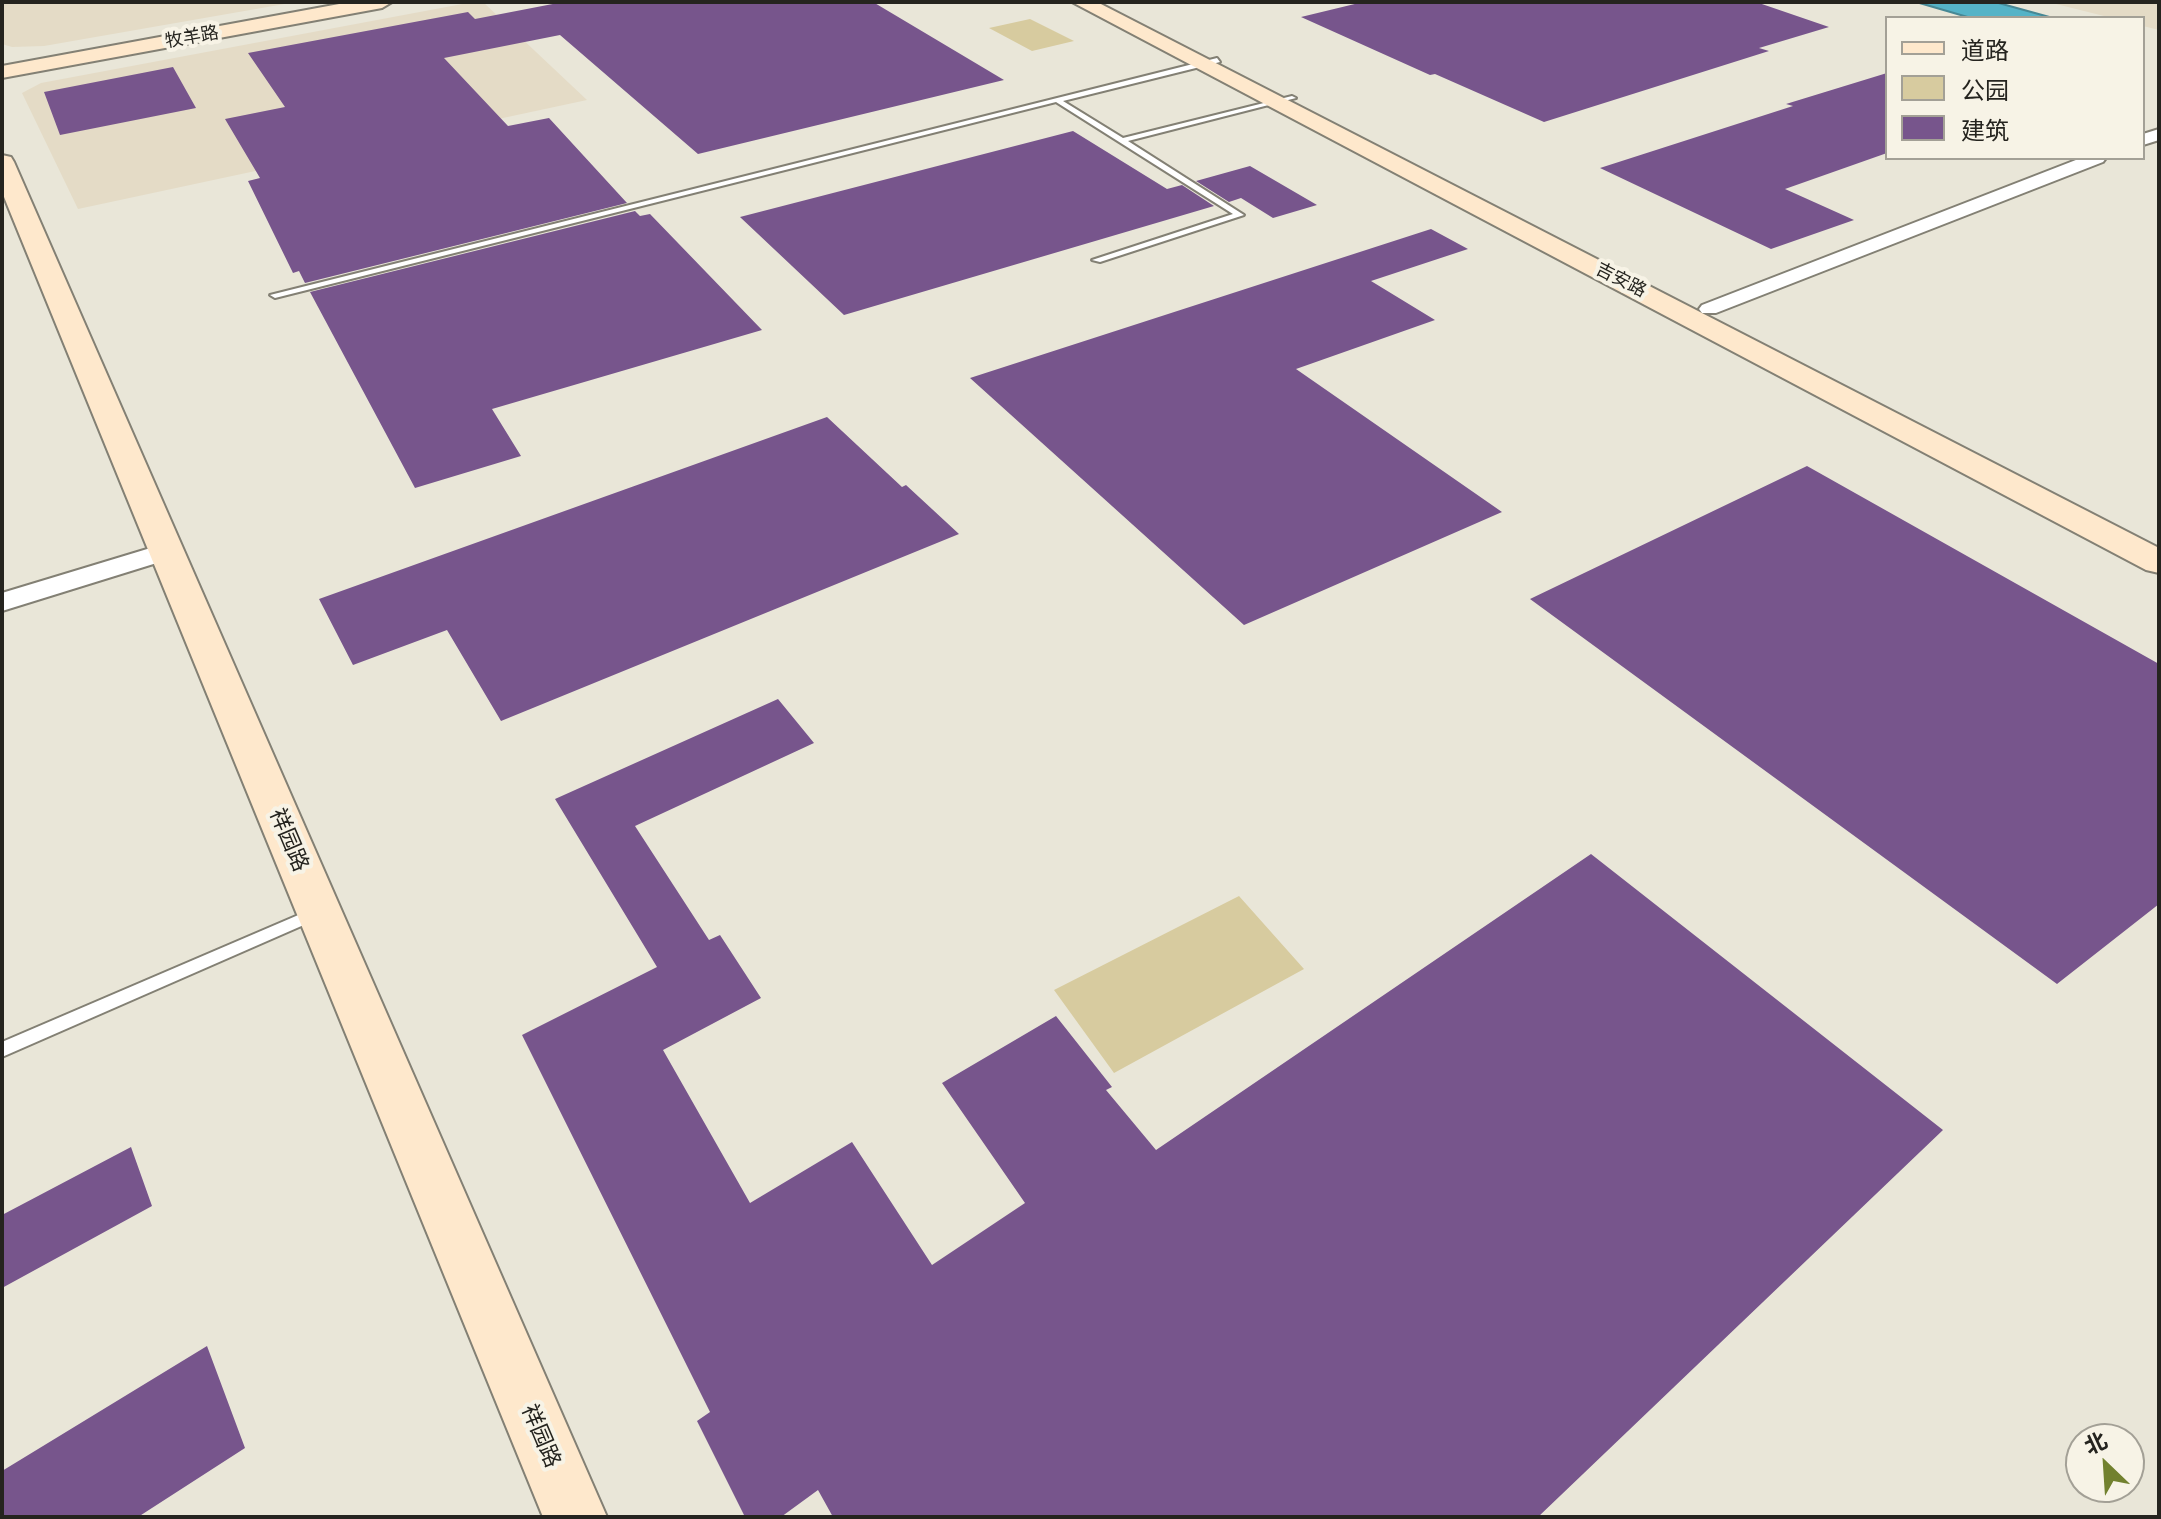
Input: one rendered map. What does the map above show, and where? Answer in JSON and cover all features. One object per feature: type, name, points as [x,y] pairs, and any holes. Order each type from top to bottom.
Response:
[{"type":"street","name":"牧羊路","points":[[2,72],[382,2]]},
{"type":"street","name":"吉安路","points":[[1082,2],[1709,309],[2159,537]]},
{"type":"street","name":"吉安路","points":[[1103,2],[1209,62]]},
{"type":"street","name":"吉安路","points":[[1284,100],[2159,562]]},
{"type":"street","points":[[1709,309],[2092,160]]},
{"type":"street","name":"祥园路","points":[[2,162],[575,1517]]},
{"type":"street","points":[[2,602],[167,551]]},
{"type":"lane","points":[[275,295],[1209,62]]},
{"type":"lane","points":[[1057,100],[1240,215],[1097,260]]},
{"type":"lane","points":[[1124,140],[1284,100]]},
{"type":"lane","points":[[2,1050],[319,913]]},
{"type":"shaded area","points":[[2,2],[296,2],[44,46],[12,47],[2,44]]},
{"type":"shaded area","points":[[483,2],[587,100],[78,209],[22,93],[41,83]]},
{"type":"shaded area","points":[[2048,2],[2159,2],[2159,30],[2145,26],[2145,16],[2104,16]]},
{"type":"green space","points":[[1030,19],[1074,41],[1032,51],[989,28]]},
{"type":"green space","points":[[1239,896],[1304,969],[1114,1073],[1054,990]]},
{"type":"water","points":[[1916,2],[1995,2],[2046,16],[1964,16]]},
{"type":"building","points":[[563,2],[873,2],[1004,80],[698,154],[560,35],[444,58],[508,126],[549,118],[627,203],[305,283],[299,271],[293,273],[248,181],[260,178],[225,119],[285,107],[248,53],[468,12],[475,19]]},
{"type":"building","points":[[1363,2],[1756,2],[1829,27],[1759,48],[1769,51],[1544,122],[1301,17]]},
{"type":"building","points":[[173,67],[196,108],[60,135],[44,92]]},
{"type":"building","points":[[1885,74],[1885,154],[1785,189],[1854,220],[1771,249],[1600,168],[1793,106],[1786,104]]},
{"type":"building","points":[[1073,131],[1167,189],[1182,185],[1214,206],[844,315],[740,217]]},
{"type":"building","points":[[1250,166],[1317,205],[1273,218],[1241,198],[1229,202],[1196,181]]},
{"type":"building","points":[[635,211],[640,216],[650,214],[762,330],[492,409],[521,456],[415,488],[310,292]]},
{"type":"building","points":[[1431,229],[1468,249],[1371,281],[1435,320],[1296,369],[1502,512],[1244,625],[970,378]]},
{"type":"building","points":[[827,417],[902,487],[906,485],[959,534],[501,721],[447,630],[353,665],[319,599]]},
{"type":"building","points":[[1807,466],[2159,664],[2159,904],[2057,984],[1530,599]]},
{"type":"building","points":[[778,699],[814,743],[635,826],[709,940],[720,935],[761,998],[663,1050],[750,1203],[852,1142],[932,1265],[1025,1203],[942,1083],[1056,1016],[1112,1087],[1106,1090],[1156,1150],[1591,854],[1943,1130],[1538,1517],[833,1517],[818,1490],[781,1517],[745,1517],[697,1421],[710,1412],[522,1035],[657,967],[555,799]]},
{"type":"building","points":[[131,1147],[152,1206],[2,1288],[2,1215]]},
{"type":"building","points":[[207,1346],[245,1448],[138,1517],[2,1517],[2,1471]]}]
